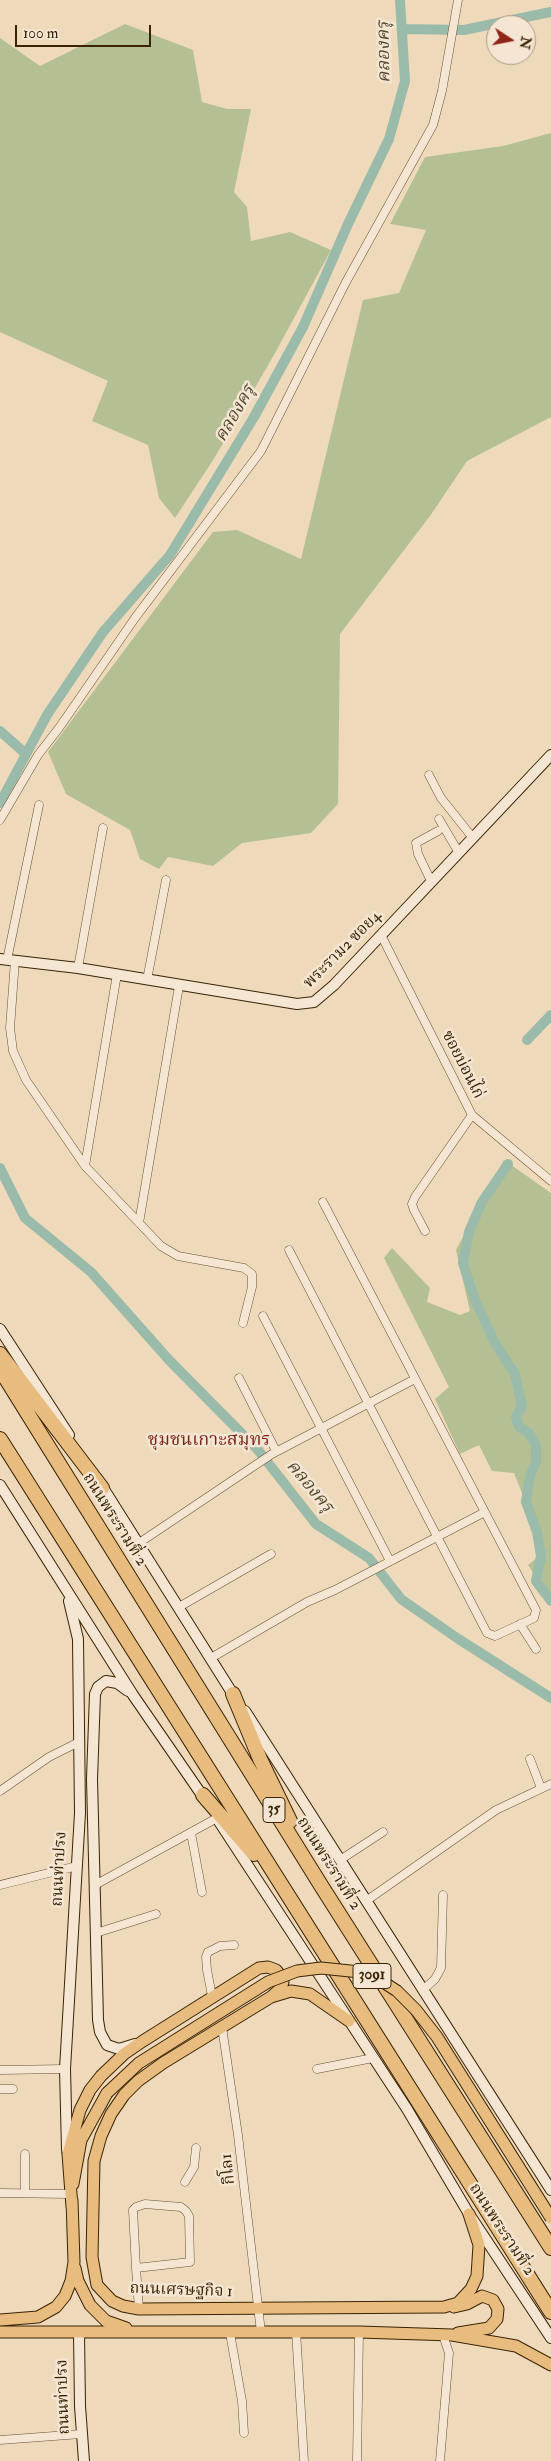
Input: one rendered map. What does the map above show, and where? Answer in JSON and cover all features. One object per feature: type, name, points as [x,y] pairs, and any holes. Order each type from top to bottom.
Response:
[{"type":"highway","points":[[0,1354],[102,1488]]},
{"type":"highway","name":"ถนนพระรามที่ 2","points":[[0,1370],[322,1887],[551,2248]]},
{"type":"highway","name":"ถนนพระรามที่ 2","points":[[0,1439],[551,2312]]},
{"type":"highway","points":[[233,1694],[260,1759],[322,1887]]},
{"type":"highway","points":[[203,1795],[284,1888]]},
{"type":"main road","name":"พระราม2 ซอย4","points":[[7,960],[78,968],[178,986],[297,1004],[314,1002],[326,993],[551,755]]},
{"type":"main road","name":"ถนนพระรามที่ 2","points":[[0,1329],[139,1543],[233,1694],[267,1744],[551,2190]]},
{"type":"main road","name":"ถนนพระรามที่ 2","points":[[0,1485],[133,1695],[203,1795],[407,2109],[469,2214],[551,2338]]},
{"type":"main road","name":"ถนนท่าปรง","points":[[64,1588],[78,1639],[80,1813],[66,2069],[69,2194],[72,2207]]},
{"type":"main road","name":"ถนนท่าปรง","points":[[133,1695],[117,1683],[106,1681],[98,1687],[95,1694],[92,1762],[98,2020],[102,2039],[107,2045],[119,2049],[143,2041]]},
{"type":"main road","name":"ถนนท่าปรง","points":[[68,2154],[76,2124],[90,2090],[113,2064],[143,2041],[251,1972],[268,1967],[276,1970],[283,1982],[281,1988],[271,1997]]},
{"type":"main road","name":"3091","points":[[0,2320],[38,2317],[56,2307],[65,2296],[71,2281],[74,2262],[72,2207],[81,2140],[107,2093],[139,2062],[268,1982],[297,1971],[321,1968],[360,1972],[377,1978],[397,1991],[416,2010],[448,2054],[551,2218]]},
{"type":"main road","name":"ถนนเศรษฐกิจ 1","points":[[349,2021],[310,1994],[291,1991],[271,1997],[138,2081],[124,2095],[111,2114],[101,2136],[94,2161],[92,2191],[93,2273],[98,2285],[108,2297],[123,2306],[139,2310],[440,2308],[458,2302],[470,2289],[477,2276],[480,2245],[469,2214]]},
{"type":"main road","points":[[74,2262],[83,2294],[96,2314],[117,2326],[147,2332]]},
{"type":"main road","points":[[440,2308],[458,2308],[482,2296],[493,2300],[498,2309],[497,2319],[488,2328],[446,2335]]},
{"type":"main road","points":[[0,2332],[230,2333],[296,2331],[446,2335],[516,2346],[549,2364]]},
{"type":"main road","name":"ถนนท่าปรง","points":[[79,2333],[81,2434],[84,2461]]},
{"type":"street","points":[[0,820],[38,755],[135,618],[261,451],[346,282],[433,125],[438,110],[458,0]]},
{"type":"street","points":[[429,775],[441,798],[473,838]]},
{"type":"street","points":[[39,805],[7,960],[13,1051],[26,1080],[84,1166],[168,1252],[249,1270],[254,1280],[243,1323]]},
{"type":"street","points":[[439,820],[459,853]]},
{"type":"street","points":[[78,968],[103,828]]},
{"type":"street","points":[[431,881],[418,854],[416,843],[438,831]]},
{"type":"street","points":[[147,980],[166,880]]},
{"type":"street","name":"ซอยบ่อนไก่","points":[[381,935],[472,1115],[551,1181]]},
{"type":"street","points":[[84,1166],[117,974]]},
{"type":"street","points":[[139,1223],[178,986]]},
{"type":"street","points":[[425,1231],[412,1204],[472,1115]]},
{"type":"street","points":[[289,1250],[487,1633],[495,1636],[534,1618],[536,1610],[323,1202]]},
{"type":"street","points":[[263,1316],[387,1562]]},
{"type":"street","points":[[239,1378],[274,1453]]},
{"type":"street","points":[[139,1543],[261,1460],[415,1379]]},
{"type":"street","points":[[211,1658],[307,1602],[335,1590],[373,1569],[438,1538],[485,1512]]},
{"type":"street","points":[[179,1607],[271,1554]]},
{"type":"street","points":[[520,1624],[536,1649]]},
{"type":"street","points":[[0,1791],[50,1757],[78,1742]]},
{"type":"street","points":[[530,1759],[541,1788]]},
{"type":"street","points":[[366,1902],[496,1810],[551,1784]]},
{"type":"street","points":[[95,1885],[217,1818]]},
{"type":"street","points":[[340,1860],[383,1832]]},
{"type":"street","points":[[191,1833],[202,1892]]},
{"type":"street","points":[[0,1885],[77,1866]]},
{"type":"street","points":[[423,1990],[435,1979],[441,1968],[442,1895]]},
{"type":"street","points":[[96,1932],[156,1914]]},
{"type":"street","points":[[212,1996],[207,1970],[208,1952],[220,1946],[234,1945]]},
{"type":"street","name":"กิโล1","points":[[222,2027],[238,2135],[261,2332]]},
{"type":"street","points":[[317,2069],[373,2058]]},
{"type":"street","points":[[0,2070],[66,2069]]},
{"type":"street","points":[[0,2089],[13,2089]]},
{"type":"street","points":[[185,2182],[194,2167],[196,2148]]},
{"type":"street","points":[[25,2154],[25,2193]]},
{"type":"street","points":[[0,2193],[69,2194]]},
{"type":"street","points":[[136,2268],[190,2262],[189,2216],[186,2211],[181,2207],[145,2204],[133,2210],[136,2268],[139,2310]]},
{"type":"street","points":[[296,2331],[304,2461]]},
{"type":"street","points":[[357,2461],[359,2332]]},
{"type":"street","points":[[230,2333],[242,2401],[244,2434]]},
{"type":"street","points":[[440,2461],[449,2354],[446,2335]]},
{"type":"street","points":[[0,2440],[81,2434]]},
{"type":"green space","points":[[125,24],[193,50],[202,102],[227,109],[251,109],[234,192],[247,207],[251,241],[290,232],[331,250],[275,353],[215,457],[175,518],[159,498],[148,445],[92,421],[108,381],[0,332],[0,38],[40,66]]},
{"type":"green space","points":[[551,133],[551,417],[467,461],[430,516],[340,634],[338,804],[311,833],[242,843],[213,866],[168,857],[159,869],[140,859],[130,830],[66,794],[48,752],[213,532],[237,530],[301,559],[363,300],[399,293],[426,230],[390,224],[425,157],[503,146]]},
{"type":"green space","points":[[504,1160],[551,1193],[551,1599],[528,1565],[545,1551],[514,1473],[492,1471],[479,1445],[460,1454],[435,1399],[449,1387],[384,1258],[392,1248],[430,1288],[427,1302],[460,1315],[470,1311],[456,1250]]},
{"type":"waterway","name":"คลองครุ","points":[[0,803],[47,715],[103,632],[170,555],[254,417],[303,327],[348,224],[389,139],[405,81],[400,0]]},
{"type":"waterway","points":[[403,29],[464,30],[551,12]]},
{"type":"waterway","points":[[0,731],[26,754]]},
{"type":"waterway","points":[[527,1040],[551,1015]]},
{"type":"waterway","points":[[508,1164],[482,1202],[469,1232],[463,1263],[475,1300],[496,1345],[515,1374],[522,1406],[516,1417],[519,1427],[529,1433],[536,1445],[536,1462],[530,1476],[526,1502],[537,1532],[541,1556],[536,1581],[551,1601]]},
{"type":"waterway","name":"คลองครุ","points":[[0,1168],[25,1218],[91,1272],[169,1360],[258,1450],[316,1524],[369,1558],[401,1599],[457,1638],[551,1698]]},
{"type":"district","name":"ชุมชนเกาะสมุทร","points":[[209,1441]]}]
